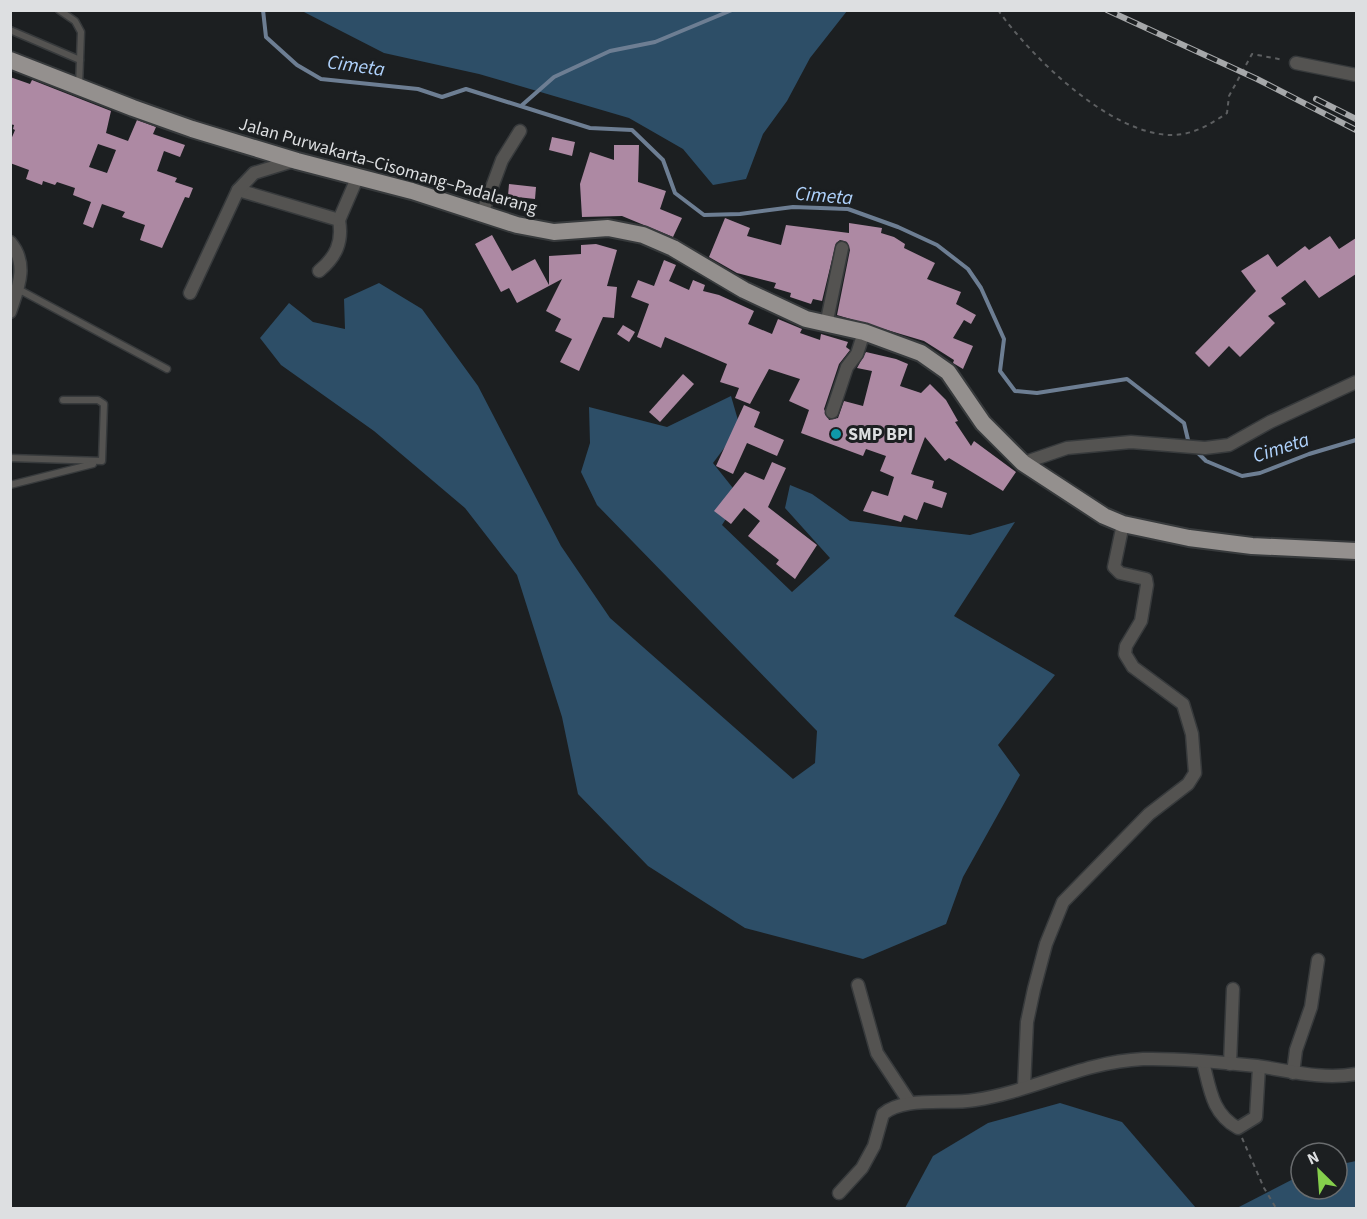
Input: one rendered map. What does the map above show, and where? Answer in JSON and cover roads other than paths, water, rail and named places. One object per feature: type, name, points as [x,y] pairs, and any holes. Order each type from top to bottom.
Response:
[{"type":"highway","name":"Jalan Purwakarta–Cisomang–Padalarang","points":[[10,60],[79,88],[182,125],[535,230],[554,232],[608,228],[643,235],[673,248],[744,290],[806,319],[864,332],[905,345],[935,362],[956,382],[983,423],[1023,463],[1104,516],[1123,524],[1190,538],[1241,545],[1325,552],[1356,551]]},
{"type":"street","points":[[1296,63],[1356,75]]},
{"type":"street","points":[[482,214],[502,160],[520,131]]},
{"type":"street","points":[[190,293],[238,190],[254,173],[297,161]]},
{"type":"street","points":[[319,270],[336,253],[340,232],[339,220],[358,176]]},
{"type":"street","points":[[238,190],[339,220]]},
{"type":"street","points":[[10,242],[21,262],[22,276],[10,312]]},
{"type":"street","points":[[826,324],[842,248]]},
{"type":"street","points":[[832,412],[847,367],[857,354],[864,332]]},
{"type":"street","points":[[1023,463],[1067,448],[1131,442],[1205,448],[1229,445],[1270,422],[1356,382]]},
{"type":"street","points":[[1024,1087],[1027,1022],[1046,945],[1063,902],[1149,814],[1188,784],[1196,766],[1192,734],[1183,704],[1133,667],[1127,659],[1126,646],[1140,621],[1147,585],[1146,579],[1120,573],[1114,567],[1123,524]]},
{"type":"street","points":[[1293,1073],[1296,1050],[1311,1007],[1318,960]]},
{"type":"street","points":[[858,985],[877,1053],[889,1067],[910,1103]]},
{"type":"street","points":[[1230,1064],[1233,989]]},
{"type":"street","points":[[838,1193],[862,1168],[874,1146],[883,1114],[890,1108],[910,1103],[963,1102],[1024,1087],[1109,1061],[1144,1059],[1203,1062],[1333,1077],[1356,1074]]},
{"type":"street","points":[[1203,1062],[1214,1104],[1224,1120],[1238,1128],[1256,1117],[1259,1067]]},
{"type":"lane","points":[[59,10],[75,21],[81,32],[79,88]]},
{"type":"lane","points":[[10,30],[80,60]]},
{"type":"lane","points":[[18,289],[166,369]]},
{"type":"lane","points":[[63,400],[98,400],[104,404],[102,461]]},
{"type":"lane","points":[[10,458],[102,461]]},
{"type":"lane","points":[[10,485],[102,461]]},
{"type":"waterway","name":"Cimeta","points":[[263,10],[266,37],[297,65],[321,79],[418,89],[442,97],[466,89],[590,128],[632,130],[663,160],[675,193],[704,215],[740,214],[793,207],[848,209],[898,227],[937,245],[968,269],[981,288],[1004,339],[1000,371],[1015,391],[1037,393],[1127,379],[1184,423],[1189,444]]},
{"type":"waterway","points":[[521,106],[554,77],[610,51],[655,42],[732,10]]},
{"type":"waterway","name":"Cimeta","points":[[1196,451],[1206,461],[1242,476],[1260,473],[1309,454],[1356,440]]},
{"type":"railway","points":[[1107,10],[1257,79],[1356,130]]},
{"type":"railway","points":[[1316,99],[1356,119]]},
{"type":"place","name":"SMP BPI","points":[[836,434]]}]
